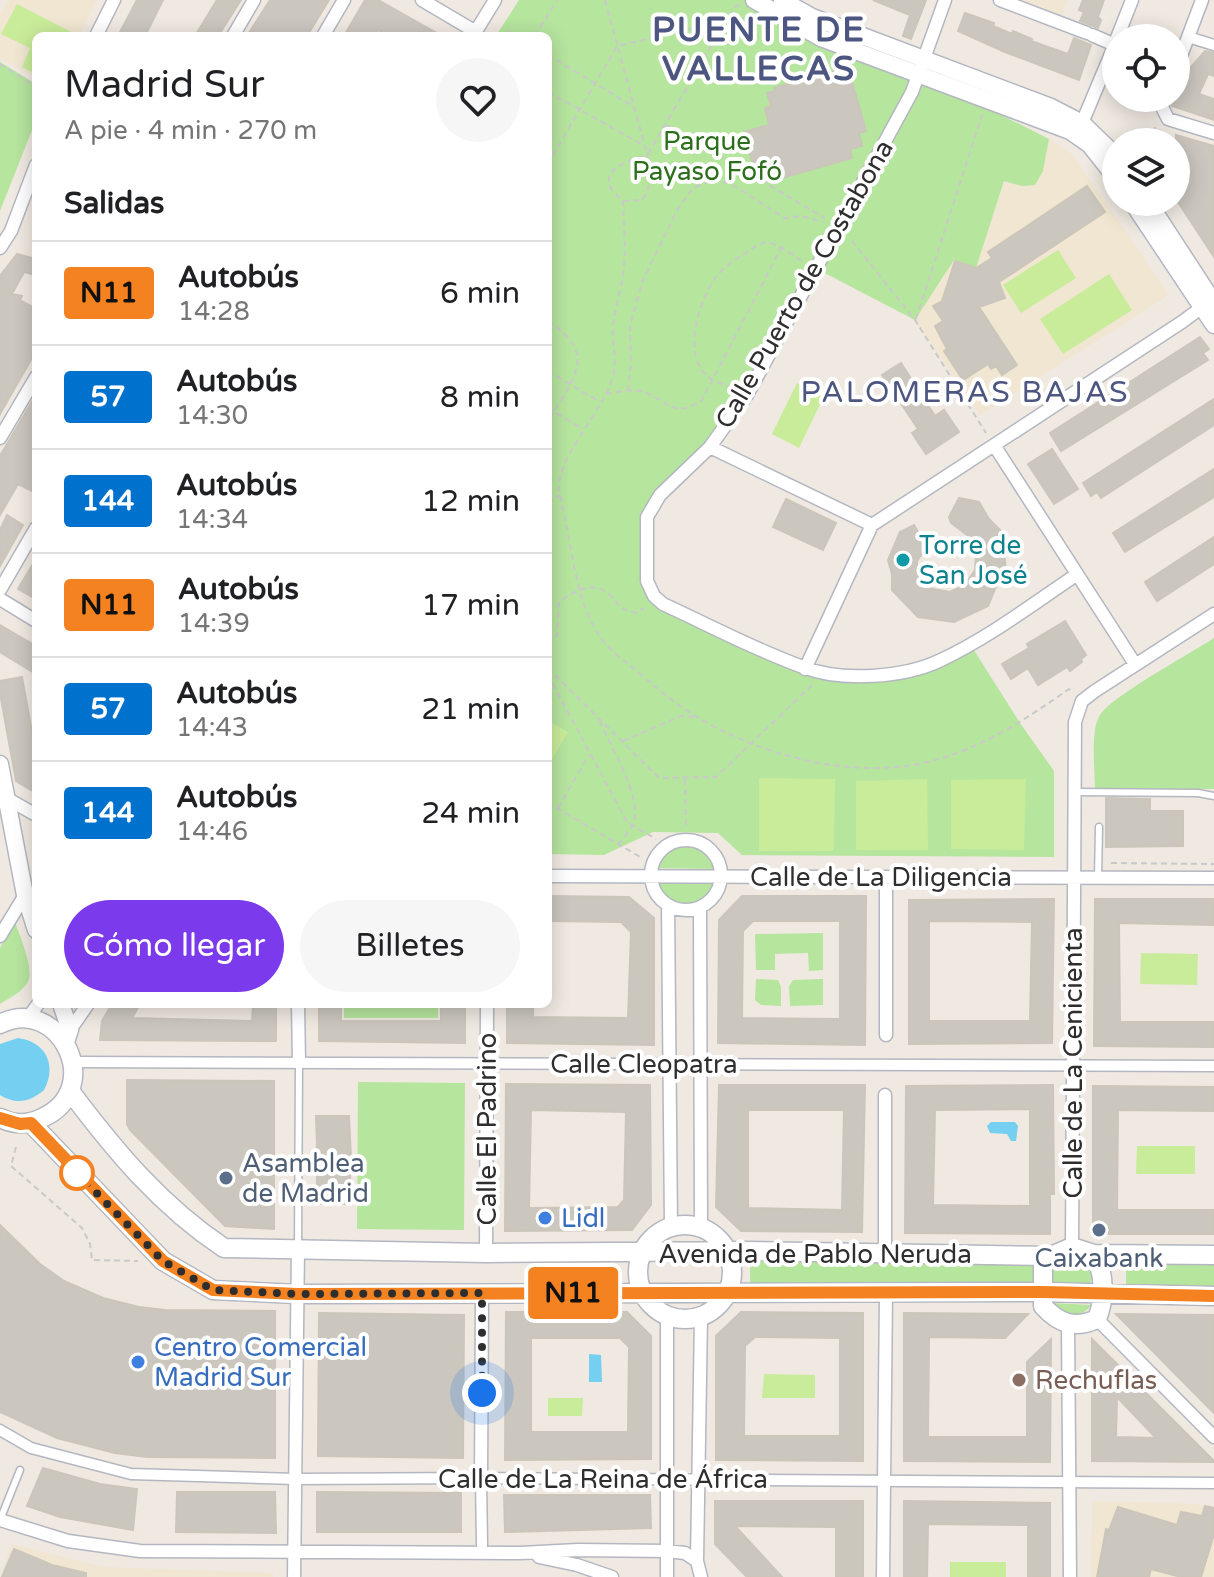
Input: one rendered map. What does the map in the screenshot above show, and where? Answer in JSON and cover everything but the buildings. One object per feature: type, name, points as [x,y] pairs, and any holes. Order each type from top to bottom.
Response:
[{"type":"main road","points":[[0,1024],[33,1011],[47,1025],[68,1036],[74,1062],[70,1091],[54,1113],[31,1123],[3,1122]]},
{"type":"main road","name":"Avenida de Pablo Neruda","points":[[70,1091],[110,1144],[188,1224],[224,1248],[486,1253],[728,1251],[1051,1256],[1072,1247]]},
{"type":"main road","name":"Avenida de Pablo Neruda","points":[[31,1123],[163,1261],[213,1290],[297,1294],[1043,1292],[1214,1296]]},
{"type":"main road","points":[[686,1224],[701,1227],[716,1235],[728,1251],[733,1272],[728,1293],[716,1309],[701,1317],[683,1320],[667,1317],[652,1307],[641,1293],[637,1272],[641,1252],[654,1235],[671,1226],[686,1224]]},
{"type":"main road","points":[[1072,1247],[1094,1254],[1214,1255]]},
{"type":"main road","points":[[1051,1256],[1043,1266],[1043,1306],[1055,1319],[1068,1324],[1086,1324],[1097,1319],[1102,1307],[1101,1267],[1094,1254]]},
{"type":"street","points":[[98,32],[114,0]]},
{"type":"street","points":[[235,32],[254,0]]},
{"type":"street","points":[[325,32],[344,0]]},
{"type":"street","points":[[422,0],[471,32]]},
{"type":"street","points":[[475,32],[495,0]]},
{"type":"street","points":[[754,0],[821,38],[1051,107],[1082,123],[1102,142]]},
{"type":"street","points":[[782,0],[987,98],[1070,131],[1090,145],[1102,160]]},
{"type":"street","name":"Calle Puerto de Costabona","points":[[945,0],[922,67],[747,395],[710,447],[660,495],[647,517],[647,581],[654,596],[663,604],[805,669],[862,676],[889,674],[938,662],[1076,575]]},
{"type":"street","points":[[1000,0],[1102,38]]},
{"type":"street","points":[[1123,24],[1132,0]]},
{"type":"street","points":[[1190,32],[1202,0]]},
{"type":"street","points":[[1190,38],[1214,45]]},
{"type":"street","points":[[1082,123],[1102,75]]},
{"type":"street","points":[[1162,112],[1163,120],[1214,133]]},
{"type":"street","points":[[0,246],[11,231],[32,176]]},
{"type":"street","points":[[1143,216],[1211,300]]},
{"type":"street","points":[[1157,216],[1211,300],[1214,325]]},
{"type":"street","points":[[805,669],[872,525],[1211,300]]},
{"type":"street","points":[[0,438],[32,384]]},
{"type":"street","points":[[994,445],[1135,664]]},
{"type":"street","points":[[710,447],[872,525]]},
{"type":"street","points":[[0,590],[32,535]]},
{"type":"street","points":[[0,599],[32,619]]},
{"type":"street","points":[[1082,701],[1214,614]]},
{"type":"street","name":"Calle de La Cenicienta","points":[[1072,1247],[1075,722],[1082,701]]},
{"type":"street","points":[[0,764],[32,917]]},
{"type":"street","points":[[8,799],[32,813]]},
{"type":"street","points":[[686,840],[707,847],[715,855],[721,877],[715,896],[700,908],[689,911],[668,906],[655,893],[650,876],[652,864],[665,846],[686,840]]},
{"type":"street","name":"Calle de La Diligencia","points":[[552,876],[1214,878]]},
{"type":"street","points":[[886,877],[886,1035]]},
{"type":"street","points":[[0,936],[25,895]]},
{"type":"street","points":[[668,906],[671,1226]]},
{"type":"street","points":[[700,908],[701,1227]]},
{"type":"street","points":[[62,1008],[68,1036]]},
{"type":"street","points":[[68,1036],[86,1008]]},
{"type":"street","points":[[298,1008],[299,1062]]},
{"type":"street","name":"Calle El Padrino","points":[[486,1253],[487,1008]]},
{"type":"street","name":"Calle Cleopatra","points":[[74,1062],[1214,1066]]},
{"type":"street","points":[[885,1095],[885,1253]]},
{"type":"street","points":[[294,1577],[298,1248]]},
{"type":"street","points":[[482,1293],[482,1545]]},
{"type":"street","points":[[883,1577],[886,1294]]},
{"type":"street","points":[[667,1317],[667,1577]]},
{"type":"street","points":[[701,1317],[697,1561],[701,1577]]},
{"type":"street","points":[[1097,1319],[1214,1437]]},
{"type":"street","points":[[1068,1324],[1070,1577]]},
{"type":"street","name":"Calle de La Reina de África","points":[[0,1430],[31,1448],[131,1474],[295,1479],[1214,1483]]},
{"type":"street","points":[[0,1521],[68,1541],[140,1551],[667,1551],[685,1553],[697,1561]]},
{"type":"street","points":[[520,1553],[577,1565],[612,1577]]},
{"type":"lane","points":[[1074,792],[1198,793],[1214,796]]},
{"type":"lane","points":[[1098,878],[1099,827]]},
{"type":"lane","points":[[298,1248],[299,1062]]},
{"type":"lane","points":[[0,1521],[20,1470]]},
{"type":"path","points":[[537,32],[557,0]]},
{"type":"path","points":[[605,0],[647,155],[651,177],[649,189],[642,200],[623,201],[613,194],[608,184],[611,172],[621,162],[647,155],[735,7]]},
{"type":"path","points":[[552,157],[617,46],[726,21]]},
{"type":"path","points":[[552,57],[632,105]]},
{"type":"path","points":[[0,64],[32,84]]},
{"type":"path","points":[[552,94],[644,146]]},
{"type":"path","points":[[915,320],[987,98]]},
{"type":"path","points":[[1158,128],[1163,120]]},
{"type":"path","points":[[665,124],[825,218]]},
{"type":"path","points":[[628,391],[630,325],[643,280],[676,212],[693,188],[713,180],[730,183],[784,218],[801,216],[823,222]]},
{"type":"path","points":[[623,201],[625,241],[612,333],[617,366],[606,394],[568,459],[559,486],[580,591],[605,643],[666,696],[696,717],[803,761],[851,768],[891,768],[930,762],[974,748],[1020,723],[1069,689],[1082,701]]},
{"type":"path","points":[[852,241],[915,320],[994,445]]},
{"type":"path","points":[[732,388],[702,372],[697,359],[695,342],[705,298],[715,278],[732,261],[761,243],[781,248],[802,261]]},
{"type":"path","points":[[606,394],[644,392],[673,409],[688,409],[702,400],[781,248]]},
{"type":"path","points":[[552,324],[566,333],[575,345],[577,362],[575,377],[552,414]]},
{"type":"path","points":[[552,373],[601,403]]},
{"type":"path","points":[[554,411],[585,430]]},
{"type":"path","points":[[552,501],[561,494]]},
{"type":"path","points":[[552,639],[557,635],[559,602],[580,591],[594,588],[606,591],[622,610],[636,613],[644,608]]},
{"type":"path","points":[[552,672],[659,778],[716,777],[812,684]]},
{"type":"path","points":[[552,682],[627,822],[656,839]]},
{"type":"path","points":[[622,741],[681,716],[696,717]]},
{"type":"path","points":[[600,720],[608,742],[624,767],[636,815],[633,825],[618,844]]},
{"type":"path","points":[[557,809],[590,753]]},
{"type":"path","points":[[685,778],[686,828]]},
{"type":"path","points":[[552,806],[642,858]]},
{"type":"path","points":[[1111,863],[1214,864]]},
{"type":"path","points":[[16,1147],[11,1166],[82,1228],[90,1244],[92,1260],[163,1261]]},
{"type":"shaded area","points":[[8,0],[97,0],[81,32],[32,32],[32,76],[0,58],[0,15]]},
{"type":"shaded area","points":[[1024,0],[1067,0],[1062,15]]},
{"type":"shaded area","points":[[1049,139],[1073,155],[1102,197],[1102,216],[1115,216],[1169,295],[980,415],[915,320],[954,260],[976,267],[1005,181],[1022,186],[1043,171]]},
{"type":"shaded area","points":[[1092,1501],[1197,1504],[1214,1508],[1214,1577],[1091,1577]]},
{"type":"shaded area","points":[[12,1544],[103,1567],[273,1573],[273,1577],[0,1577]]},
{"type":"green space","name":"Parque Payaso Fofó","points":[[519,0],[754,0],[920,74],[1049,139],[1043,171],[1035,185],[1022,186],[1004,181],[976,268],[954,260],[915,320],[815,268],[747,395],[647,517],[654,596],[805,669],[889,674],[970,644],[1054,771],[1054,857],[742,855],[718,833],[653,832],[604,855],[552,854],[552,32],[499,32]]},
{"type":"green space","points":[[17,4],[71,32],[32,32],[32,72],[22,67],[30,48],[1,34]]},
{"type":"green space","points":[[0,62],[32,82],[32,130],[0,211]]},
{"type":"green space","points":[[1058,250],[1076,278],[1021,313],[1003,285]]},
{"type":"green space","points":[[1109,274],[1132,310],[1063,354],[1040,319]]},
{"type":"green space","points":[[797,383],[824,396],[799,448],[772,434]]},
{"type":"green space","points":[[1214,638],[1214,789],[1095,789],[1094,740],[1100,715],[1135,686]]},
{"type":"green space","points":[[552,723],[568,732],[552,759]]},
{"type":"green space","points":[[759,778],[835,779],[834,851],[759,851]]},
{"type":"green space","points":[[927,779],[928,850],[856,850],[856,781]]},
{"type":"green space","points":[[1026,779],[1024,850],[951,849],[951,780]]},
{"type":"green space","points":[[683,844],[704,850],[716,869],[657,868],[666,852]]},
{"type":"green space","points":[[657,882],[714,882],[714,888],[701,902],[685,906],[663,894]]},
{"type":"green space","points":[[14,919],[28,963],[29,979],[21,990],[0,1004],[0,948]]},
{"type":"green space","points":[[823,933],[823,970],[809,971],[808,953],[775,954],[775,970],[756,970],[755,934]]},
{"type":"green space","points":[[1141,953],[1198,954],[1197,985],[1140,984]]},
{"type":"green space","points":[[756,979],[778,980],[781,1006],[761,1005],[755,1000]]},
{"type":"green space","points":[[823,979],[823,1005],[790,1006],[789,986],[793,980]]},
{"type":"green space","points":[[344,1008],[438,1008],[438,1018],[344,1018]]},
{"type":"green space","points":[[358,1082],[465,1083],[464,1230],[357,1229]]},
{"type":"green space","points":[[1137,1146],[1195,1146],[1195,1174],[1136,1174]]},
{"type":"green space","points":[[750,1260],[1034,1262],[1035,1285],[750,1284]]},
{"type":"green space","points":[[1060,1260],[1082,1260],[1090,1264],[1094,1275],[1089,1285],[1055,1285],[1049,1280],[1049,1267]]},
{"type":"green space","points":[[1126,1261],[1214,1262],[1214,1286],[1126,1286]]},
{"type":"green space","points":[[1051,1303],[1091,1305],[1075,1316],[1063,1316]]},
{"type":"green space","points":[[764,1374],[815,1375],[815,1398],[762,1398]]},
{"type":"green space","points":[[548,1398],[583,1398],[582,1416],[548,1416]]},
{"type":"green space","points":[[950,1562],[1006,1562],[1006,1577],[950,1577]]},
{"type":"water","points":[[18,1038],[36,1044],[42,1050],[47,1056],[50,1072],[44,1090],[17,1101],[0,1095],[0,1044]]},
{"type":"water","points":[[991,1122],[1015,1122],[1018,1126],[1016,1141],[1011,1141],[1007,1134],[990,1133],[987,1126]]},
{"type":"water","points":[[589,1354],[601,1355],[602,1382],[589,1382]]},
{"type":"bus line","name":"N11","points":[[0,1118],[20,1124],[31,1123],[163,1261],[213,1290],[297,1294],[1043,1292],[1214,1296]]},
{"type":"place","name":"Torre de San José","points":[[903,560]]},
{"type":"place","name":"Asamblea de Madrid","points":[[226,1178]]},
{"type":"place","name":"Lidl","points":[[545,1218]]},
{"type":"place","name":"Caixabank","points":[[1099,1230]]},
{"type":"place","name":"Centro Comercial Madrid Sur","points":[[138,1362]]},
{"type":"place","name":"Rechuflas","points":[[1019,1380]]},
{"type":"district","name":"PUENTE DE VALLECAS","points":[[759,48]]},
{"type":"district","name":"PALOMERAS BAJAS","points":[[965,392]]},
{"type":"route","points":[[77,1173],[163,1261],[213,1290],[297,1294],[482,1293],[482,1393]]}]
